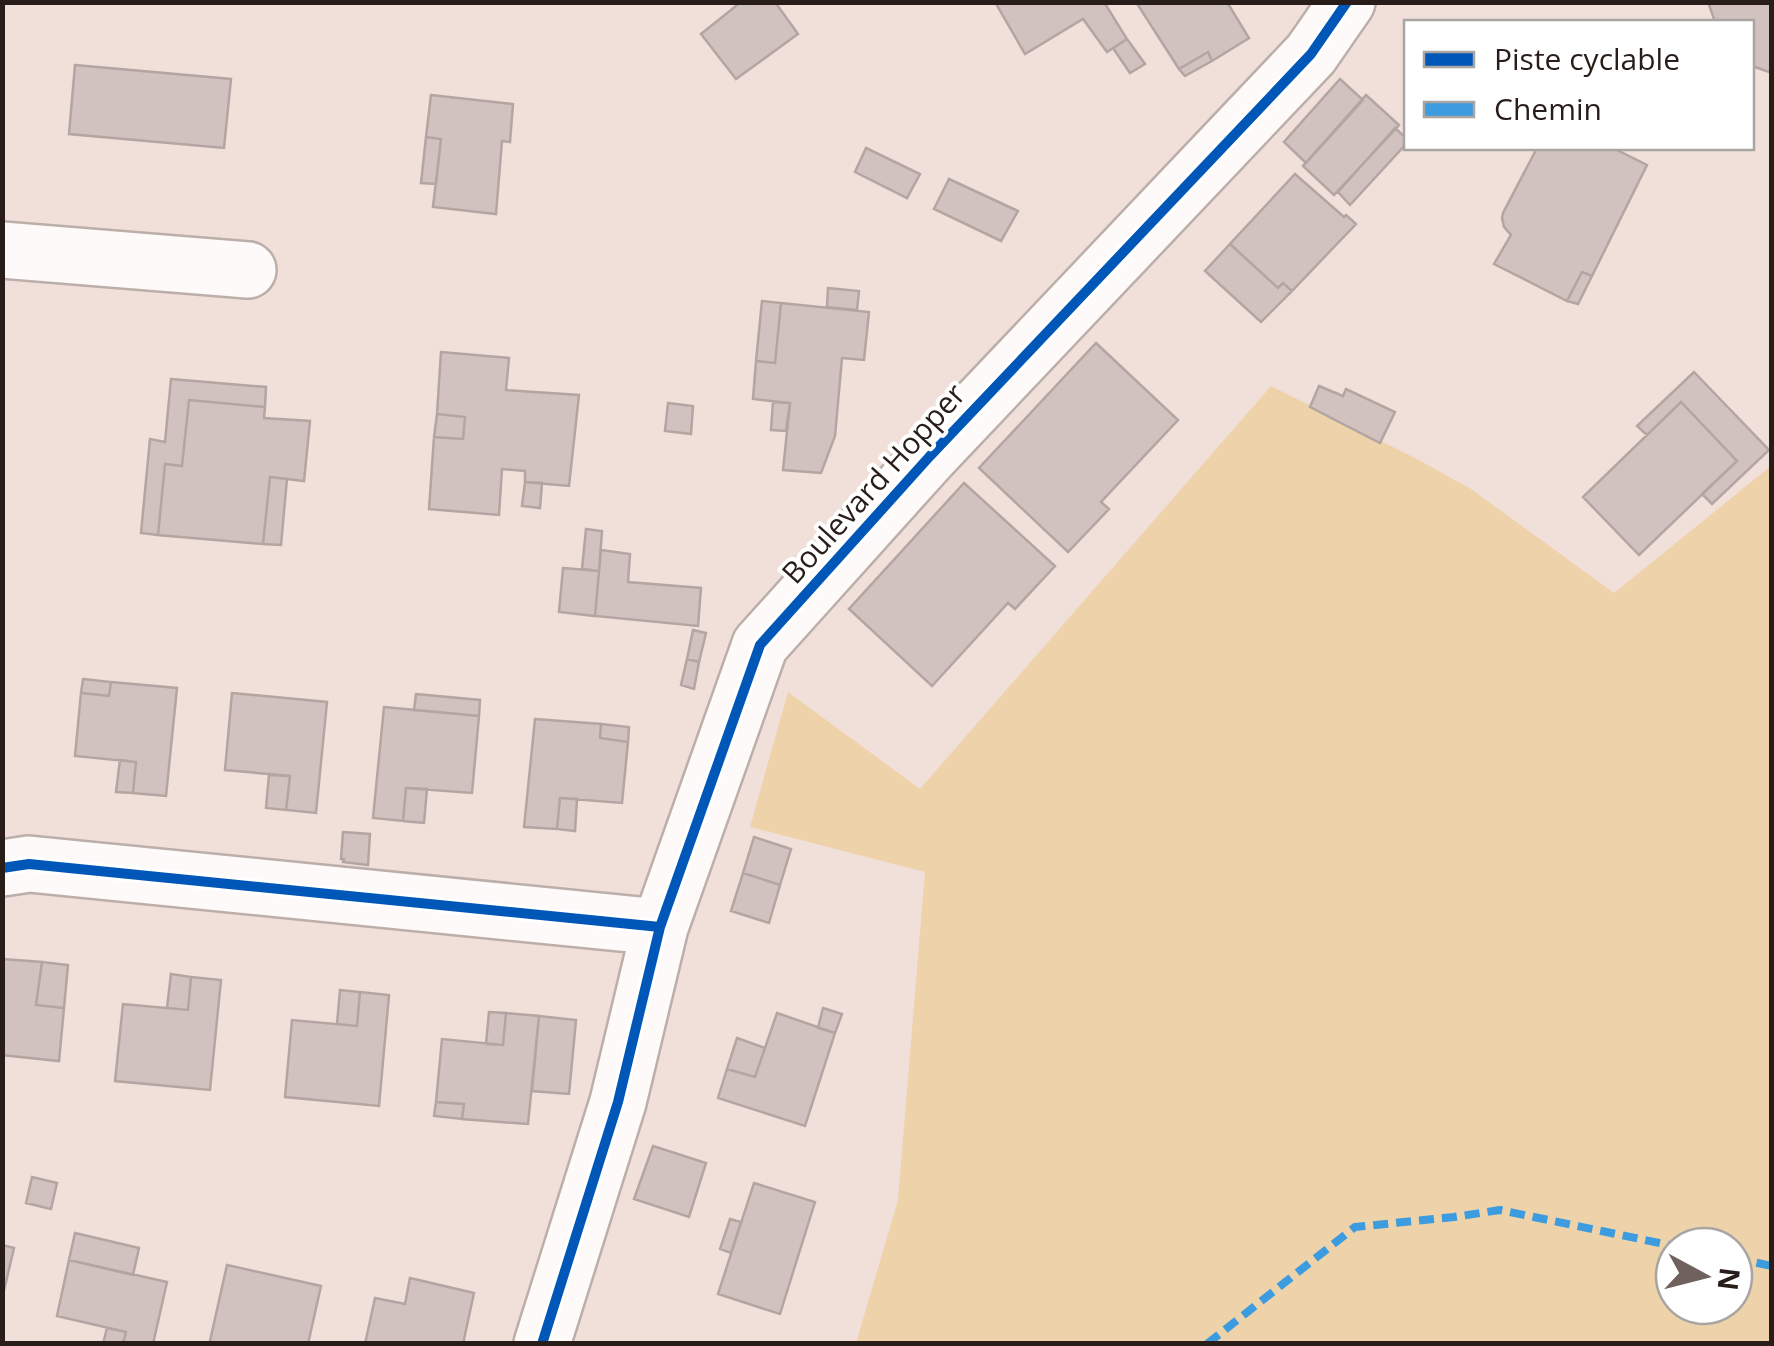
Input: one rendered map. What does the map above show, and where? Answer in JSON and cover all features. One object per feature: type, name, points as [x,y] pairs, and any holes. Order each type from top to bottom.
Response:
[{"type":"street","name":"Boulevard Hopper","points":[[542,1344],[618,1102],[660,927],[760,645],[930,456],[1311,54],[1346,2]]},
{"type":"street","points":[[2,250],[248,270]]},
{"type":"street","points":[[2,868],[28,864],[660,927]]},
{"type":"shaded area","points":[[1271,386],[1471,489],[1614,593],[1771,466],[1771,1343],[856,1343],[898,1200],[925,872],[750,827],[788,692],[920,789]]},
{"type":"building","points":[[741,2],[775,2],[798,34],[736,79],[701,34]]},
{"type":"building","points":[[995,2],[1104,2],[1127,39],[1107,52],[1083,19],[1025,54]]},
{"type":"building","points":[[1136,2],[1227,2],[1249,38],[1212,61],[1208,52],[1179,69]]},
{"type":"building","points":[[1708,2],[1772,2],[1772,73],[1754,67],[1754,20],[1714,20]]},
{"type":"building","points":[[1127,39],[1145,64],[1130,73],[1113,48]]},
{"type":"building","points":[[1208,52],[1212,61],[1185,76],[1179,69]]},
{"type":"building","points":[[75,65],[231,79],[224,148],[69,134]]},
{"type":"building","points":[[1340,79],[1363,100],[1306,163],[1284,142]]},
{"type":"building","points":[[431,95],[513,104],[510,142],[502,141],[496,214],[433,207],[441,139],[426,137]]},
{"type":"building","points":[[1366,95],[1399,125],[1334,195],[1303,166]]},
{"type":"building","points":[[1395,128],[1404,136],[1404,146],[1350,205],[1338,192]]},
{"type":"building","points":[[426,137],[441,139],[436,184],[421,183]]},
{"type":"building","points":[[866,148],[920,174],[907,198],[855,172]]},
{"type":"building","points":[[1536,150],[1617,150],[1647,165],[1592,276],[1582,272],[1567,301],[1494,264],[1511,235],[1504,227],[1503,213]]},
{"type":"building","points":[[1295,174],[1356,224],[1292,291],[1283,283],[1278,288],[1230,244]]},
{"type":"building","points":[[949,179],[1018,211],[1001,241],[934,209]]},
{"type":"building","points":[[1230,244],[1278,288],[1283,283],[1292,291],[1261,322],[1205,271]]},
{"type":"building","points":[[1582,272],[1592,276],[1578,304],[1567,301]]},
{"type":"building","points":[[828,288],[859,291],[857,310],[827,307]]},
{"type":"building","points":[[762,301],[781,303],[775,363],[756,361]]},
{"type":"building","points":[[781,303],[869,312],[864,360],[842,358],[835,436],[821,473],[783,470],[790,403],[753,399],[756,361],[775,363]]},
{"type":"building","points":[[1096,343],[1178,420],[1101,502],[1109,509],[1068,552],[979,468]]},
{"type":"building","points":[[441,352],[509,358],[506,390],[579,395],[569,486],[525,482],[525,471],[502,469],[499,515],[429,509],[434,437],[463,439],[465,417],[437,414]]},
{"type":"building","points":[[1694,372],[1769,450],[1712,504],[1702,494],[1737,461],[1681,402],[1647,435],[1637,426]]},
{"type":"building","points":[[171,379],[266,387],[265,407],[189,400],[182,466],[165,464],[158,535],[141,533],[150,439],[165,442]]},
{"type":"building","points":[[1319,386],[1343,396],[1346,389],[1395,412],[1380,443],[1310,407]]},
{"type":"building","points":[[189,400],[265,407],[264,418],[310,421],[304,481],[270,477],[263,544],[158,535],[165,464],[182,466]]},
{"type":"building","points":[[773,402],[790,403],[786,431],[771,430]]},
{"type":"building","points":[[1681,402],[1737,461],[1639,555],[1583,497]]},
{"type":"building","points":[[668,403],[693,406],[691,434],[665,431]]},
{"type":"building","points":[[437,414],[465,417],[463,439],[434,437]]},
{"type":"building","points":[[270,477],[287,479],[281,545],[263,544]]},
{"type":"building","points":[[525,482],[542,483],[540,508],[522,506]]},
{"type":"building","points":[[964,483],[1055,566],[1015,609],[1008,603],[932,686],[849,609]]},
{"type":"building","points":[[586,529],[602,531],[599,571],[582,569]]},
{"type":"building","points":[[601,550],[630,554],[628,582],[701,588],[698,626],[595,616]]},
{"type":"building","points":[[563,568],[599,571],[595,616],[559,612]]},
{"type":"building","points":[[693,630],[706,633],[699,662],[687,659]]},
{"type":"building","points":[[687,659],[699,662],[694,689],[681,685]]},
{"type":"building","points":[[83,679],[111,682],[109,696],[81,693]]},
{"type":"building","points":[[111,682],[177,688],[166,796],[133,793],[136,762],[75,756],[81,693],[109,696]]},
{"type":"building","points":[[232,693],[327,702],[316,813],[286,810],[290,776],[225,770]]},
{"type":"building","points":[[416,694],[480,700],[479,716],[414,710]]},
{"type":"building","points":[[384,707],[479,716],[472,793],[406,788],[403,821],[373,818]]},
{"type":"building","points":[[535,719],[601,724],[600,738],[628,742],[622,803],[560,798],[557,829],[524,827]]},
{"type":"building","points":[[601,724],[629,727],[628,742],[600,738]]},
{"type":"building","points":[[120,760],[136,762],[133,793],[116,792]]},
{"type":"building","points":[[269,775],[290,776],[286,810],[266,808]]},
{"type":"building","points":[[406,788],[427,789],[424,823],[403,821]]},
{"type":"building","points":[[560,798],[577,799],[575,831],[557,829]]},
{"type":"building","points":[[343,832],[370,834],[368,865],[343,862]]},
{"type":"building","points":[[754,837],[791,849],[780,885],[743,873]]},
{"type":"building","points":[[743,873],[780,885],[769,923],[731,911]]},
{"type":"building","points":[[2,959],[42,962],[36,1005],[64,1008],[59,1061],[2,1055]]},
{"type":"building","points":[[42,962],[68,965],[64,1008],[36,1005]]},
{"type":"building","points":[[171,974],[191,977],[188,1010],[167,1008]]},
{"type":"building","points":[[191,977],[221,980],[210,1090],[115,1081],[123,1004],[188,1010]]},
{"type":"building","points":[[340,990],[360,992],[357,1026],[337,1024]]},
{"type":"building","points":[[360,992],[389,995],[379,1106],[285,1097],[292,1020],[357,1026]]},
{"type":"building","points":[[823,1008],[842,1014],[835,1033],[818,1028]]},
{"type":"building","points":[[489,1012],[506,1013],[503,1045],[486,1044]]},
{"type":"building","points":[[506,1013],[539,1016],[528,1124],[462,1119],[464,1104],[436,1102],[442,1039],[503,1045]]},
{"type":"building","points":[[777,1013],[835,1033],[805,1126],[718,1098],[727,1069],[755,1077]]},
{"type":"building","points":[[539,1016],[576,1020],[569,1094],[532,1091]]},
{"type":"building","points":[[737,1038],[765,1048],[755,1077],[727,1069]]},
{"type":"building","points":[[436,1102],[464,1104],[462,1119],[434,1116]]},
{"type":"building","points":[[653,1146],[706,1163],[689,1217],[634,1199]]},
{"type":"building","points":[[32,1177],[57,1183],[51,1209],[26,1203]]},
{"type":"building","points":[[754,1183],[815,1202],[780,1314],[718,1294]]},
{"type":"building","points":[[730,1219],[741,1222],[731,1253],[720,1249]]},
{"type":"building","points":[[75,1233],[139,1248],[133,1275],[69,1260]]},
{"type":"building","points":[[2,1245],[14,1248],[2,1299]]},
{"type":"building","points":[[69,1260],[167,1282],[153,1344],[123,1344],[126,1332],[57,1316]]},
{"type":"building","points":[[227,1265],[321,1286],[308,1344],[210,1341]]},
{"type":"building","points":[[410,1278],[474,1293],[463,1344],[365,1344],[375,1298],[405,1304]]},
{"type":"building","points":[[107,1328],[126,1332],[123,1344],[103,1344]]},
{"type":"marked path","points":[[1207,1344],[1355,1227],[1500,1210],[1654,1242]]},
{"type":"marked path","points":[[1754,1262],[1772,1266]]},
{"type":"cycle path","points":[[542,1344],[618,1102],[660,927],[760,645],[930,456],[1311,54],[1347,2]]},
{"type":"cycle path","points":[[2,868],[29,864],[660,927]]}]
